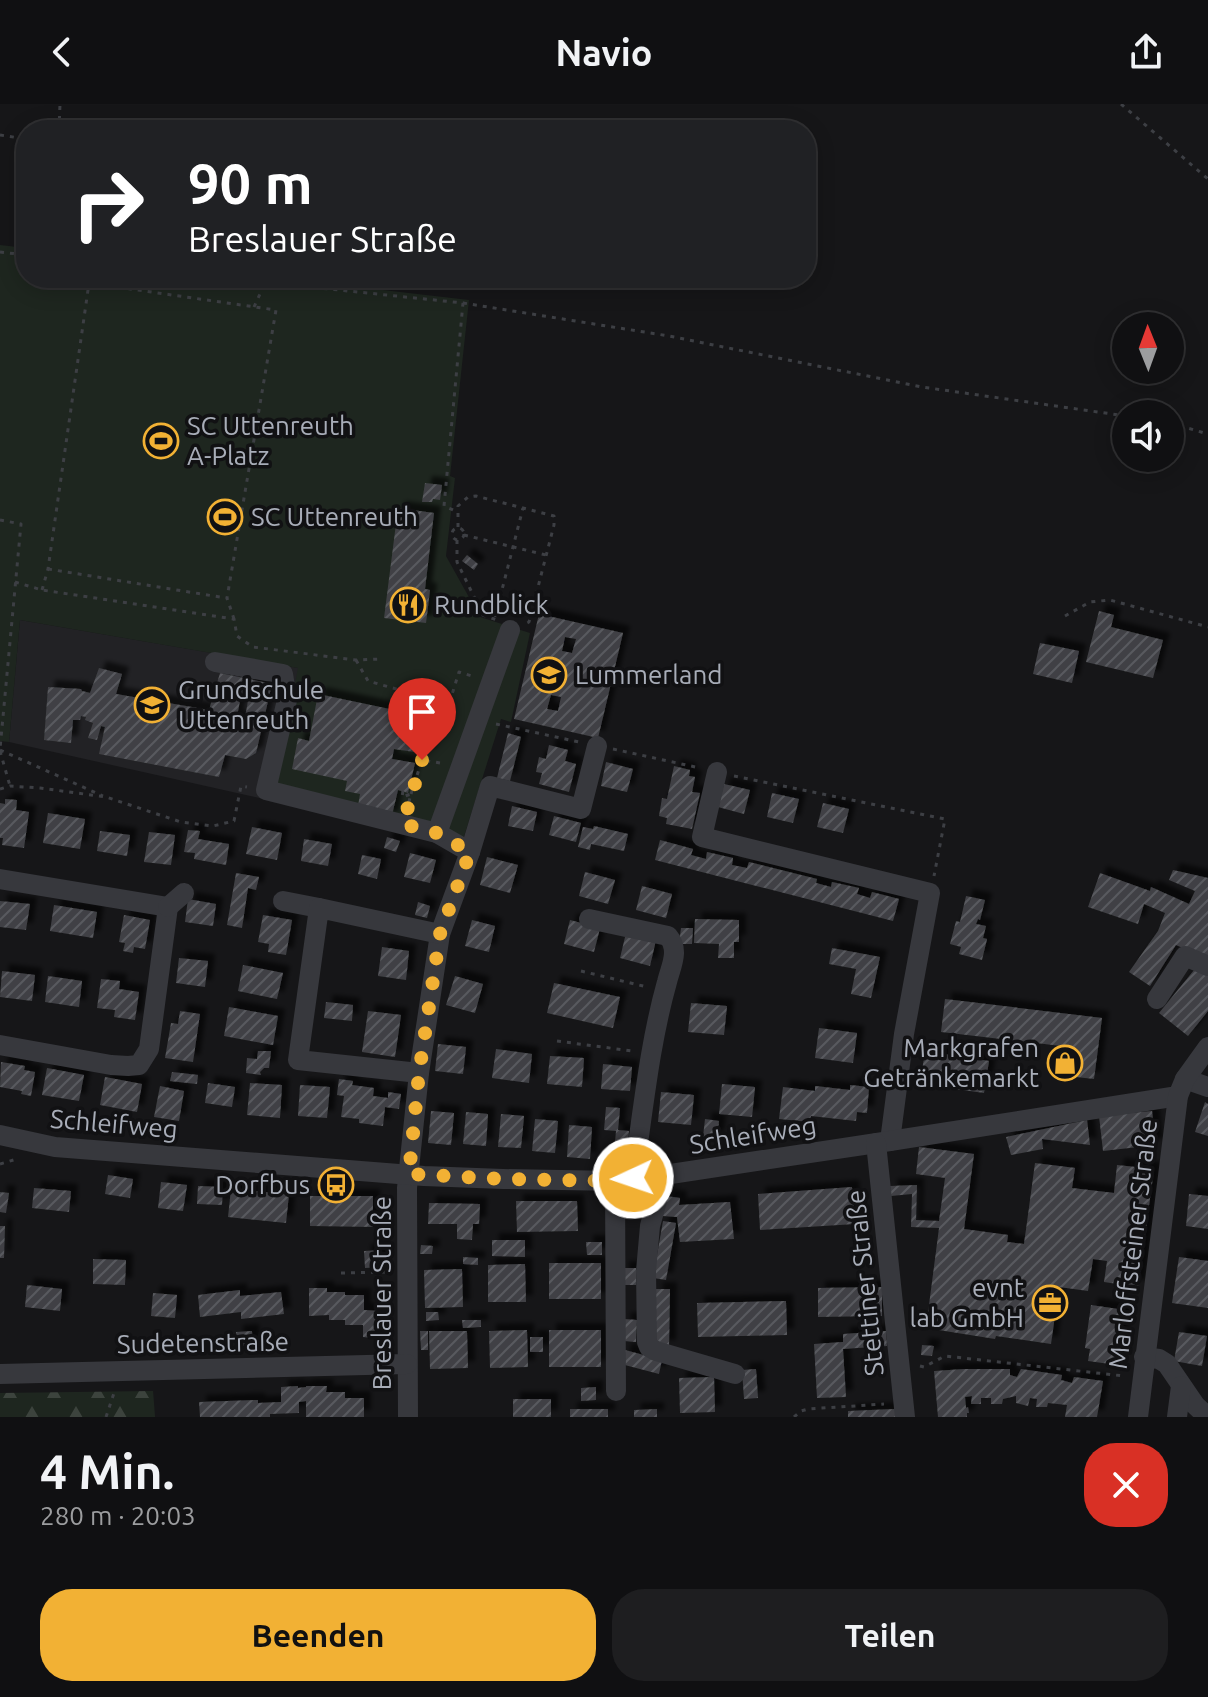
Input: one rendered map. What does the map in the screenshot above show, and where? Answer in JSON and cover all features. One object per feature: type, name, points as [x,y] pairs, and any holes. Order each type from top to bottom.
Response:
[{"type":"street","points":[[437,833],[507,624]]},
{"type":"street","points":[[215,662],[283,674],[287,700],[266,790],[437,833],[470,852]]},
{"type":"street","name":"Breslauer Straße","points":[[408,1417],[407,1188],[419,1073],[440,934],[490,786],[581,809],[597,746]]},
{"type":"street","points":[[717,772],[702,837],[930,893]]},
{"type":"street","points":[[0,879],[168,907]]},
{"type":"street","points":[[0,1045],[111,1065],[139,1065],[149,1049],[168,907],[184,893]]},
{"type":"street","name":"Stettiner Straße","points":[[904,1410],[883,1142],[930,893]]},
{"type":"street","points":[[283,901],[440,934]]},
{"type":"street","points":[[319,908],[298,1060],[419,1073]]},
{"type":"street","points":[[589,919],[668,936],[676,950],[664,991],[624,1179],[616,1391]]},
{"type":"street","points":[[1157,999],[1185,956],[1208,966]]},
{"type":"street","name":"Marloffsteiner Straße","points":[[1138,1417],[1182,1088],[1208,1047]]},
{"type":"street","points":[[1182,1088],[1208,1087]]},
{"type":"street","name":"Schleifweg","points":[[0,1135],[55,1147],[409,1174],[503,1179],[624,1179],[1119,1104],[1182,1088]]},
{"type":"street","points":[[664,1175],[650,1226],[646,1271],[647,1342],[656,1351],[735,1374]]},
{"type":"street","points":[[1144,1357],[1159,1359],[1167,1364],[1195,1405],[1208,1417]]},
{"type":"street","name":"Sudetenstraße","points":[[0,1374],[407,1364]]},
{"type":"street","points":[[1177,1417],[1181,1386]]},
{"type":"path","points":[[1121,104],[1208,179]]},
{"type":"path","points":[[42,590],[48,569],[88,288]]},
{"type":"path","points":[[123,288],[276,310],[227,598],[237,636],[253,647],[356,660],[383,659]]},
{"type":"path","points":[[254,307],[263,288]]},
{"type":"path","points":[[314,288],[463,303],[669,336],[922,387],[1112,414]]},
{"type":"path","points":[[458,512],[444,506],[463,303]]},
{"type":"path","points":[[1184,427],[1208,434]]},
{"type":"path","points":[[476,496],[554,516],[529,622],[507,624],[483,615],[457,562],[457,540],[452,532],[458,527],[458,506],[468,497],[476,496]]},
{"type":"path","points":[[507,624],[512,547],[523,508]]},
{"type":"path","points":[[0,520],[21,524],[0,750],[10,786]]},
{"type":"path","points":[[457,540],[464,535],[463,529],[458,527]]},
{"type":"path","points":[[464,535],[546,555]]},
{"type":"path","points":[[48,569],[227,598]]},
{"type":"path","points":[[15,582],[42,590],[234,619]]},
{"type":"path","points":[[1065,616],[1090,602],[1110,600],[1208,627]]},
{"type":"path","points":[[356,660],[368,681],[449,704],[459,672],[490,681]]},
{"type":"path","points":[[0,750],[106,797],[181,822],[213,826],[234,821],[241,786],[266,790]]},
{"type":"path","points":[[403,824],[422,760],[440,763]]},
{"type":"path","points":[[0,789],[10,786],[106,797]]},
{"type":"path","points":[[403,791],[402,797],[411,794]]},
{"type":"path","points":[[930,893],[945,819]]},
{"type":"path","points":[[581,971],[664,991]]},
{"type":"path","points":[[557,1041],[651,1053]]},
{"type":"path","points":[[341,1273],[407,1271]]},
{"type":"path","points":[[900,1365],[924,1367],[945,1356],[1142,1378]]},
{"type":"path","points":[[106,1417],[117,1384]]},
{"type":"path","points":[[794,1417],[808,1409],[904,1410]]},
{"type":"shaded area","name":"Grundschule Uttenreuth","points":[[20,620],[299,668],[273,801],[9,742]]},
{"type":"green space","name":"SC Uttenreuth","points":[[0,245],[16,247],[16,288],[366,288],[469,300],[450,476],[455,478],[446,556],[480,617],[530,633],[511,722],[501,719],[461,846],[273,801],[298,668],[20,620],[9,742],[0,741]]},
{"type":"green space","points":[[153,1391],[155,1417],[0,1417],[0,1393]]},
{"type":"building","points":[[425,483],[442,485],[440,500],[422,502]]},
{"type":"building","points":[[398,508],[434,513],[425,589],[430,590],[426,623],[384,618]]},
{"type":"building","points":[[467,555],[478,564],[474,570],[462,561]]},
{"type":"building","points":[[1099,611],[1114,615],[1111,627],[1163,640],[1153,678],[1086,662]]},
{"type":"building","points":[[539,614],[623,633],[598,738],[514,719]],"holes":[[[565,637],[576,639],[572,653],[562,651]],[[551,695],[561,697],[558,711],[547,709]]]},
{"type":"building","points":[[1040,643],[1079,651],[1072,683],[1033,674]]},
{"type":"building","points":[[99,668],[122,674],[116,694],[209,710],[220,673],[272,684],[256,753],[246,759],[225,755],[219,777],[99,754],[105,727],[101,726],[97,740],[88,738],[93,723],[85,720],[86,717],[73,720],[71,743],[44,740],[48,687],[81,689],[90,693]],"holes":[[[240,700],[248,701],[245,718],[237,717]]]},
{"type":"building","points":[[318,694],[442,720],[428,754],[394,749],[392,759],[415,763],[408,793],[398,790],[391,819],[357,812],[360,794],[345,791],[347,781],[292,769],[298,738],[309,741]]},
{"type":"building","points":[[508,733],[521,737],[510,781],[497,778]]},
{"type":"building","points":[[549,745],[568,750],[565,761],[576,764],[569,792],[539,784],[542,773],[536,772],[539,757],[546,759]]},
{"type":"building","points":[[606,762],[633,769],[627,792],[601,786]]},
{"type":"building","points":[[674,766],[690,770],[689,776],[695,777],[692,792],[700,793],[692,829],[666,824],[667,818],[659,816],[662,798],[667,799]]},
{"type":"building","points":[[724,784],[750,790],[744,814],[718,807]]},
{"type":"building","points":[[772,793],[799,799],[793,823],[767,817]]},
{"type":"building","points":[[5,799],[17,800],[16,810],[29,812],[24,848],[2,845],[0,803],[5,804]]},
{"type":"building","points":[[823,803],[849,809],[843,833],[817,827]]},
{"type":"building","points":[[512,806],[537,812],[533,831],[508,826]]},
{"type":"building","points":[[48,813],[85,819],[80,849],[43,843]]},
{"type":"building","points":[[554,816],[581,823],[576,842],[549,835]]},
{"type":"building","points":[[594,826],[628,834],[624,851],[591,844],[590,850],[578,847],[583,827],[593,829]]},
{"type":"building","points":[[252,827],[282,833],[277,860],[246,854]]},
{"type":"building","points":[[188,830],[200,831],[198,839],[229,844],[226,865],[194,859],[195,853],[184,852]]},
{"type":"building","points":[[100,831],[130,835],[127,856],[97,851]]},
{"type":"building","points":[[149,832],[175,835],[171,865],[144,862]]},
{"type":"building","points":[[387,837],[400,841],[396,852],[384,848]]},
{"type":"building","points":[[304,839],[332,844],[328,866],[301,861]]},
{"type":"building","points":[[660,840],[693,849],[691,855],[706,859],[707,852],[733,858],[732,865],[747,868],[749,862],[817,879],[816,883],[831,887],[832,882],[859,888],[857,894],[870,898],[872,892],[899,899],[893,921],[655,860]]},
{"type":"building","points":[[410,853],[436,860],[430,883],[404,877]]},
{"type":"building","points":[[362,855],[381,859],[377,879],[358,874]]},
{"type":"building","points":[[487,857],[518,865],[510,893],[480,885]]},
{"type":"building","points":[[1173,870],[1208,878],[1208,957],[1176,945],[1150,986],[1129,972],[1158,931],[1165,913],[1144,904],[1138,924],[1088,907],[1100,873],[1150,891],[1151,887],[1189,904],[1195,891],[1169,880]]},
{"type":"building","points":[[585,872],[615,880],[608,904],[579,896]]},
{"type":"building","points":[[236,873],[259,877],[256,890],[248,888],[242,928],[227,925]]},
{"type":"building","points":[[642,886],[672,894],[666,918],[636,910]]},
{"type":"building","points":[[966,896],[985,900],[976,924],[986,926],[983,938],[987,939],[982,960],[959,954],[961,947],[950,944],[956,921],[960,922]]},
{"type":"building","points":[[188,899],[216,904],[213,926],[185,922]]},
{"type":"building","points":[[0,901],[30,904],[26,930],[0,927]]},
{"type":"building","points":[[418,902],[430,906],[427,918],[415,915]]},
{"type":"building","points":[[54,905],[97,912],[93,938],[50,931]]},
{"type":"building","points":[[124,915],[150,920],[145,949],[134,947],[133,953],[123,951],[125,943],[119,942]]},
{"type":"building","points":[[263,915],[292,920],[286,955],[268,952],[269,944],[258,942]]},
{"type":"building","points":[[695,919],[739,920],[739,942],[734,942],[734,958],[718,958],[719,944],[694,943]]},
{"type":"building","points":[[472,920],[495,926],[489,952],[465,946]]},
{"type":"building","points":[[570,920],[600,928],[594,952],[564,944]]},
{"type":"building","points":[[681,928],[693,928],[692,944],[679,944]]},
{"type":"building","points":[[626,933],[656,940],[650,966],[620,958]]},
{"type":"building","points":[[382,947],[409,951],[406,980],[378,976]]},
{"type":"building","points":[[832,948],[880,957],[871,998],[851,994],[856,969],[829,964]]},
{"type":"building","points":[[179,958],[208,961],[205,987],[176,983]]},
{"type":"building","points":[[1199,964],[1208,972],[1208,1011],[1188,1036],[1159,1013]]},
{"type":"building","points":[[243,965],[283,973],[277,999],[238,991]]},
{"type":"building","points":[[2,971],[35,975],[32,1001],[0,997]]},
{"type":"building","points":[[48,976],[82,981],[79,1007],[45,1002]]},
{"type":"building","points":[[455,976],[483,984],[475,1013],[446,1005]]},
{"type":"building","points":[[101,979],[120,981],[119,989],[139,992],[135,1020],[114,1017],[115,1010],[97,1008]]},
{"type":"building","points":[[554,983],[620,997],[613,1028],[547,1013]]},
{"type":"building","points":[[945,999],[1102,1018],[1094,1079],[1058,1075],[1061,1046],[941,1032]]},
{"type":"building","points":[[326,1002],[353,1005],[352,1021],[324,1018]]},
{"type":"building","points":[[691,1003],[727,1006],[724,1035],[688,1032]]},
{"type":"building","points":[[229,1007],[278,1016],[273,1045],[224,1036]]},
{"type":"building","points":[[180,1011],[200,1014],[193,1062],[165,1058],[171,1023],[178,1024]]},
{"type":"building","points":[[368,1011],[401,1015],[395,1057],[362,1052]]},
{"type":"building","points":[[819,1028],[857,1033],[853,1063],[815,1058]]},
{"type":"building","points":[[438,1044],[466,1047],[463,1074],[435,1071]]},
{"type":"building","points":[[496,1049],[532,1054],[529,1083],[492,1078]]},
{"type":"building","points":[[258,1051],[271,1051],[269,1068],[264,1068],[261,1075],[246,1073],[247,1058],[257,1059]]},
{"type":"building","points":[[925,1051],[989,1061],[984,1093],[920,1084]]},
{"type":"building","points":[[550,1056],[584,1058],[582,1087],[547,1084]]},
{"type":"building","points":[[1,1062],[25,1066],[24,1070],[35,1072],[31,1096],[0,1087]]},
{"type":"building","points":[[603,1064],[632,1067],[630,1091],[601,1089]]},
{"type":"building","points":[[47,1068],[84,1075],[79,1101],[42,1095]]},
{"type":"building","points":[[172,1072],[198,1075],[197,1084],[170,1081]]},
{"type":"building","points":[[105,1077],[142,1084],[137,1112],[100,1105]]},
{"type":"building","points":[[339,1079],[353,1081],[352,1085],[374,1088],[373,1096],[388,1098],[388,1092],[401,1094],[399,1109],[385,1107],[383,1126],[341,1117],[344,1096],[337,1095]]},
{"type":"building","points":[[208,1083],[235,1087],[232,1107],[205,1103]]},
{"type":"building","points":[[250,1083],[282,1085],[280,1118],[247,1115]]},
{"type":"building","points":[[722,1084],[755,1087],[752,1117],[719,1114]]},
{"type":"building","points":[[300,1085],[330,1087],[327,1118],[298,1116]]},
{"type":"building","points":[[850,1085],[869,1087],[867,1113],[857,1112],[856,1121],[811,1116],[810,1122],[779,1119],[783,1087],[815,1091],[815,1086],[850,1090]]},
{"type":"building","points":[[160,1086],[184,1091],[179,1121],[154,1117]]},
{"type":"building","points":[[661,1092],[694,1095],[691,1125],[658,1122]]},
{"type":"building","points":[[1205,1102],[1208,1104],[1208,1136],[1195,1132]]},
{"type":"building","points":[[606,1107],[620,1108],[618,1130],[629,1131],[628,1143],[615,1142],[616,1131],[604,1130]]},
{"type":"building","points":[[431,1111],[454,1113],[451,1145],[428,1143]]},
{"type":"building","points":[[1152,1111],[1156,1145],[1103,1151],[1099,1116]]},
{"type":"building","points":[[466,1112],[488,1114],[486,1146],[463,1144]]},
{"type":"building","points":[[501,1114],[524,1116],[521,1148],[498,1147]]},
{"type":"building","points":[[535,1119],[558,1121],[555,1153],[532,1151]]},
{"type":"building","points":[[705,1119],[719,1121],[717,1138],[703,1137]]},
{"type":"building","points":[[1087,1120],[1090,1145],[1042,1139],[1043,1149],[1011,1155],[1006,1137]]},
{"type":"building","points":[[569,1125],[592,1127],[590,1159],[567,1157]]},
{"type":"building","points":[[919,1147],[974,1154],[964,1229],[1008,1235],[1007,1242],[1024,1244],[1035,1163],[1075,1168],[1072,1188],[1114,1193],[1117,1165],[1154,1169],[1138,1287],[1104,1282],[1107,1261],[1093,1259],[1088,1291],[1059,1287],[1051,1344],[926,1328],[939,1228],[911,1227],[912,1194],[891,1196],[890,1186],[917,1185],[916,1220],[939,1221],[945,1178],[916,1174]]},
{"type":"building","points":[[108,1175],[133,1179],[130,1198],[105,1194]]},
{"type":"building","points":[[161,1182],[187,1185],[183,1211],[158,1208]]},
{"type":"building","points":[[198,1186],[223,1187],[222,1205],[197,1204]]},
{"type":"building","points":[[852,1187],[855,1224],[760,1230],[758,1194]]},
{"type":"building","points":[[34,1188],[71,1191],[69,1212],[32,1208]]},
{"type":"building","points":[[231,1189],[289,1194],[286,1223],[228,1217]]},
{"type":"building","points":[[0,1192],[9,1193],[6,1213],[0,1212]]},
{"type":"building","points":[[1189,1194],[1208,1196],[1208,1229],[1186,1226]]},
{"type":"building","points":[[310,1196],[373,1196],[373,1227],[310,1226]]},
{"type":"building","points":[[666,1196],[680,1198],[679,1205],[730,1202],[734,1239],[680,1242],[677,1217],[662,1216]]},
{"type":"building","points":[[516,1201],[577,1201],[578,1231],[517,1232]]},
{"type":"building","points":[[429,1203],[480,1204],[479,1224],[473,1224],[472,1240],[457,1239],[457,1224],[428,1224]]},
{"type":"building","points":[[663,1221],[676,1223],[666,1280],[653,1278]]},
{"type":"building","points":[[0,1226],[5,1226],[4,1258],[0,1258]]},
{"type":"building","points":[[492,1240],[525,1240],[525,1257],[492,1256]]},
{"type":"building","points":[[586,1242],[602,1242],[602,1255],[587,1255]]},
{"type":"building","points":[[421,1245],[433,1246],[432,1254],[420,1254]]},
{"type":"building","points":[[381,1250],[382,1267],[365,1268],[364,1251]]},
{"type":"building","points":[[463,1257],[478,1258],[478,1265],[463,1264]]},
{"type":"building","points":[[1179,1257],[1208,1261],[1208,1308],[1172,1303]]},
{"type":"building","points":[[93,1259],[126,1260],[125,1285],[93,1284]]},
{"type":"building","points":[[549,1263],[601,1263],[601,1299],[549,1299]]},
{"type":"building","points":[[525,1264],[526,1302],[488,1302],[488,1265]]},
{"type":"building","points":[[622,1268],[636,1268],[636,1285],[622,1285]]},
{"type":"building","points":[[462,1269],[463,1307],[425,1308],[424,1270]]},
{"type":"building","points":[[27,1285],[62,1289],[60,1311],[25,1307]]},
{"type":"building","points":[[882,1287],[882,1316],[818,1317],[818,1288]]},
{"type":"building","points":[[309,1288],[364,1295],[364,1310],[380,1311],[379,1339],[363,1337],[363,1325],[345,1325],[345,1320],[329,1320],[329,1315],[309,1316]]},
{"type":"building","points":[[656,1289],[670,1289],[669,1347],[655,1347]]},
{"type":"building","points":[[240,1290],[240,1296],[281,1292],[284,1314],[241,1319],[241,1312],[200,1317],[198,1295]]},
{"type":"building","points":[[153,1293],[177,1295],[175,1318],[151,1316]]},
{"type":"building","points":[[786,1301],[787,1335],[698,1337],[697,1303]]},
{"type":"building","points":[[1091,1305],[1125,1310],[1117,1365],[1088,1361],[1090,1349],[1085,1348]]},
{"type":"building","points":[[426,1312],[438,1312],[439,1320],[426,1321]]},
{"type":"building","points":[[624,1319],[637,1320],[636,1342],[623,1341]]},
{"type":"building","points":[[462,1320],[481,1320],[481,1327],[463,1328]]},
{"type":"building","points":[[527,1330],[528,1367],[490,1368],[489,1331]]},
{"type":"building","points":[[549,1330],[601,1330],[601,1367],[549,1367]]},
{"type":"building","points":[[252,1331],[253,1346],[237,1346],[236,1332]]},
{"type":"building","points":[[420,1331],[428,1331],[428,1350],[421,1350]]},
{"type":"building","points":[[429,1331],[467,1331],[468,1368],[430,1369]]},
{"type":"building","points":[[886,1331],[887,1346],[843,1349],[846,1397],[817,1398],[814,1344],[843,1342],[843,1334]]},
{"type":"building","points":[[1179,1332],[1207,1336],[1202,1366],[1174,1361]]},
{"type":"building","points":[[530,1337],[543,1337],[543,1352],[530,1352]]},
{"type":"building","points":[[922,1345],[934,1346],[932,1356],[921,1355]]},
{"type":"building","points":[[625,1350],[662,1360],[659,1374],[621,1364]]},
{"type":"building","points":[[756,1369],[758,1398],[744,1399],[742,1370]]},
{"type":"building","points":[[1010,1369],[1010,1375],[1017,1377],[1021,1369],[1062,1375],[1061,1380],[1072,1383],[1074,1377],[1103,1381],[1097,1417],[1065,1417],[1067,1405],[1048,1403],[1047,1407],[1036,1407],[1037,1399],[1030,1398],[1028,1406],[1016,1403],[1016,1396],[1003,1399],[1002,1404],[991,1404],[991,1398],[981,1398],[981,1404],[971,1404],[972,1396],[965,1397],[967,1417],[938,1417],[934,1371]]},
{"type":"building","points":[[714,1377],[715,1412],[680,1413],[679,1378]]},
{"type":"building","points":[[327,1386],[326,1392],[345,1392],[345,1398],[364,1398],[364,1417],[306,1417],[306,1401],[299,1402],[299,1413],[270,1414],[270,1417],[200,1417],[199,1402],[281,1402],[281,1387]]},
{"type":"building","points":[[596,1387],[596,1400],[581,1401],[581,1388]]},
{"type":"building","points":[[513,1399],[551,1399],[551,1417],[513,1417]]},
{"type":"building","points":[[570,1409],[608,1409],[608,1417],[570,1417]]},
{"type":"building","points":[[657,1409],[657,1417],[634,1417],[634,1410]]},
{"type":"building","points":[[895,1409],[896,1417],[848,1417],[848,1411]]},
{"type":"place","name":"SC Uttenreuth A-Platz","points":[[161,441]]},
{"type":"place","name":"SC Uttenreuth","points":[[225,517]]},
{"type":"place","name":"Rundblick","points":[[408,605]]},
{"type":"place","name":"Lummerland","points":[[549,675]]},
{"type":"place","name":"Grundschule Uttenreuth","points":[[152,705]]},
{"type":"place","name":"Markgrafen Getränkemarkt","points":[[1065,1063]]},
{"type":"place","name":"Dorfbus","points":[[336,1185]]},
{"type":"place","name":"evnt lab GmbH","points":[[1050,1303]]},
{"type":"route","points":[[422,760],[403,824],[437,833],[470,852],[440,934],[419,1073],[409,1174],[615,1181],[633,1178]]}]
